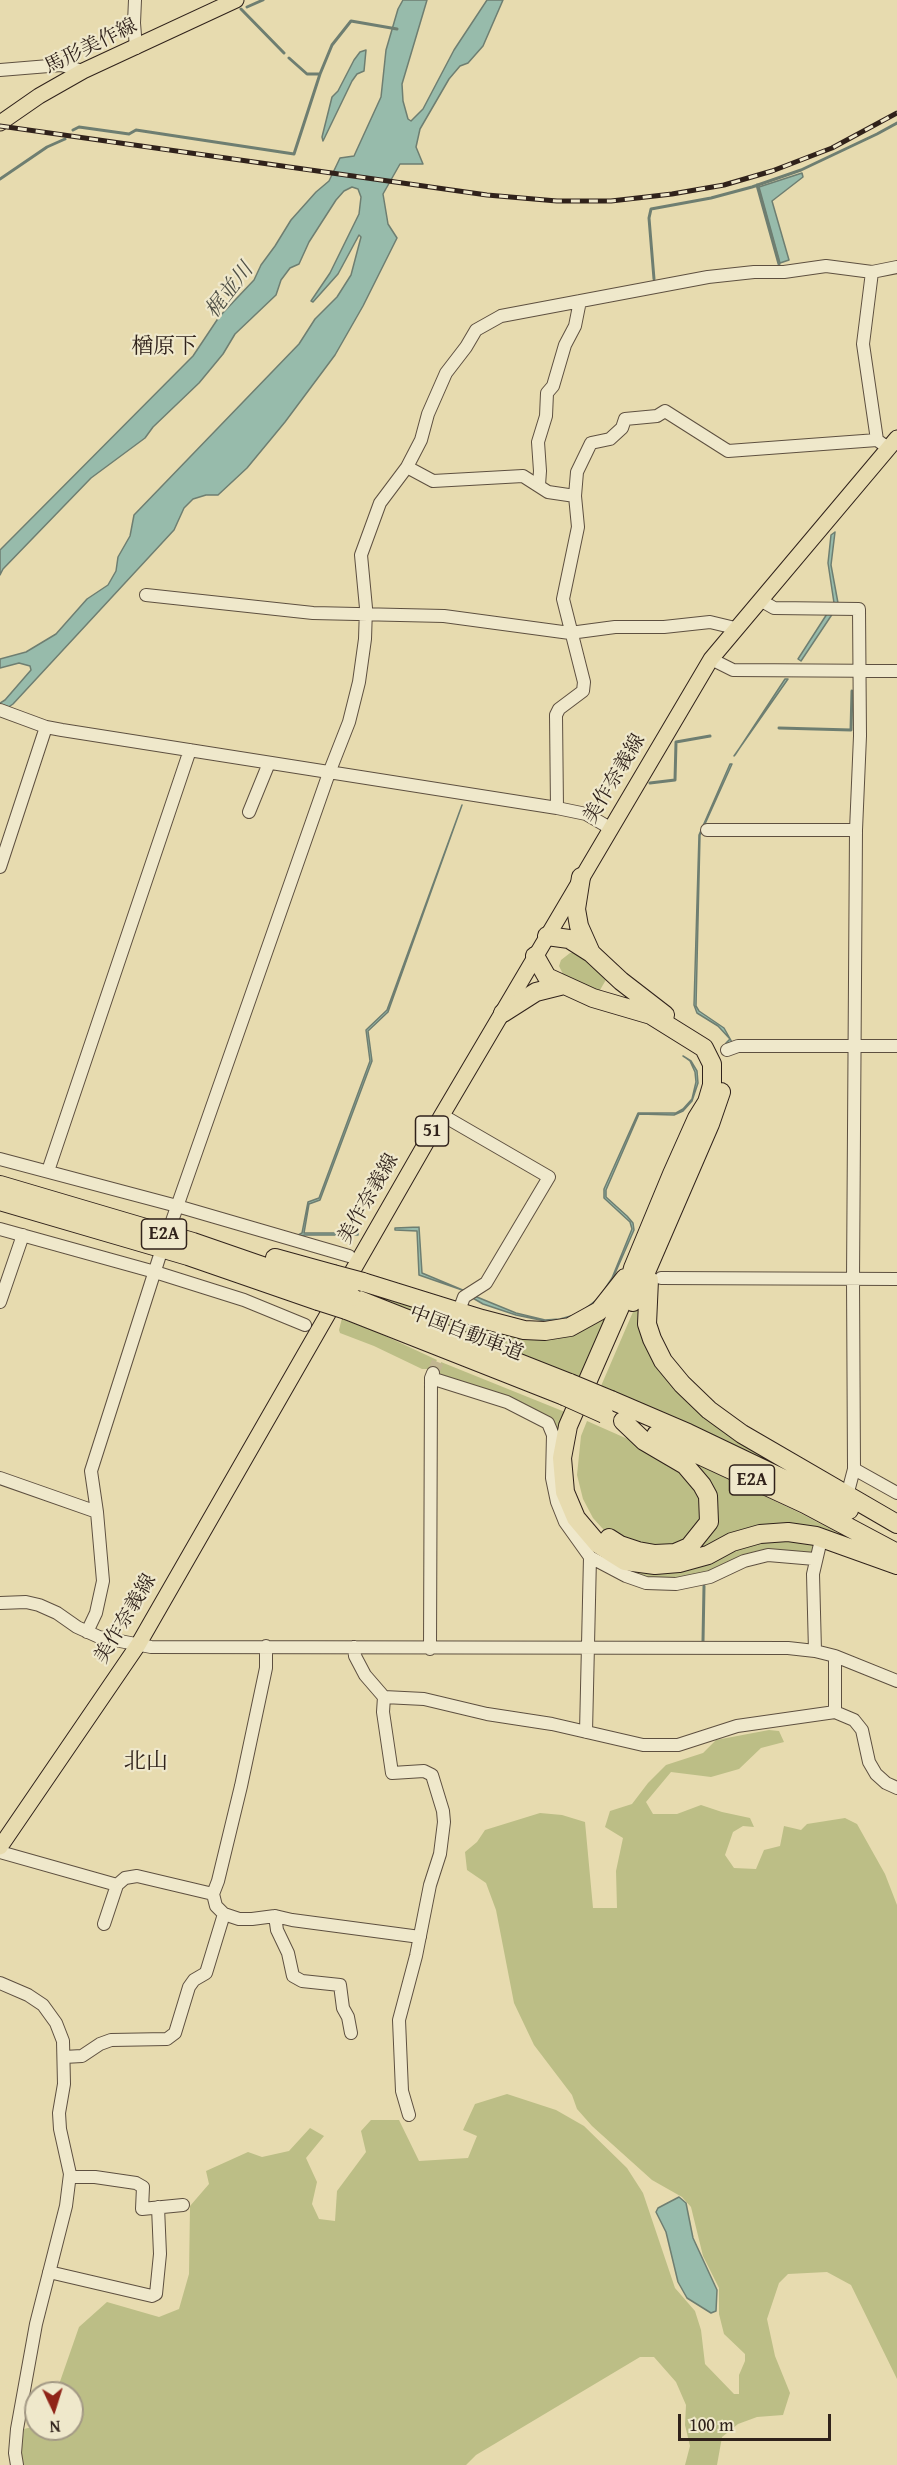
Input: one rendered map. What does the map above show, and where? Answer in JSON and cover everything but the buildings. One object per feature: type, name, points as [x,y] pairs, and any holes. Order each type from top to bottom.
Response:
[{"type":"highway","points":[[581,877],[576,909],[579,926],[591,954]]},
{"type":"highway","points":[[547,936],[569,939],[591,954],[655,1008],[711,1045],[720,1063],[723,1082],[718,1104],[579,1429],[573,1462],[578,1495],[592,1522],[602,1533],[620,1545],[655,1554],[675,1553],[689,1547],[709,1522],[708,1496],[685,1465],[644,1441],[623,1421]]},
{"type":"highway","points":[[535,956],[547,977],[593,998],[651,1015],[704,1048],[712,1064],[712,1085],[707,1102],[697,1118],[633,1268],[627,1291],[568,1426],[562,1458],[565,1492],[576,1518],[598,1544],[626,1561],[655,1565],[679,1563],[708,1555],[732,1542],[760,1534],[788,1532],[816,1536],[897,1565]]},
{"type":"highway","points":[[503,1013],[536,992],[564,985]]},
{"type":"highway","name":"中国自動車道","points":[[0,1185],[105,1215],[354,1297],[608,1407],[688,1433],[897,1534]]},
{"type":"highway","name":"中国自動車道","points":[[0,1201],[188,1256],[326,1288]]},
{"type":"highway","points":[[655,1252],[648,1292],[647,1324],[663,1361],[682,1384],[709,1410],[742,1434],[897,1524]]},
{"type":"highway","points":[[326,1288],[354,1297],[483,1319],[524,1330],[545,1331],[570,1327],[599,1311],[633,1268]]},
{"type":"highway","name":"中国自動車道","points":[[608,1407],[623,1421],[795,1500],[897,1553]]},
{"type":"main road","name":"馬形美作線","points":[[0,123],[39,96],[83,71],[236,0]]},
{"type":"main road","name":"美作奈義線","points":[[0,1850],[138,1645],[442,1114],[711,659],[887,442]]},
{"type":"street","points":[[135,0],[136,48]]},
{"type":"street","points":[[0,70],[61,65],[83,71]]},
{"type":"street","points":[[172,1221],[349,722],[359,682],[366,614],[361,555],[380,503],[407,466],[421,440],[428,414],[446,373],[476,330],[488,321],[501,316],[708,277],[754,272],[784,272],[826,266],[872,272],[897,267]]},
{"type":"street","points":[[557,808],[556,715],[559,709],[583,691],[584,682],[562,599],[578,527],[575,496],[577,472],[591,442],[610,439],[622,428],[625,419],[657,416],[665,411],[728,451],[887,442],[863,344],[872,272]]},
{"type":"street","points":[[539,485],[538,442],[546,416],[547,393],[553,386],[565,345],[575,326],[580,301]]},
{"type":"street","points":[[407,466],[433,481],[518,476],[539,485],[548,492],[575,496]]},
{"type":"street","points":[[146,595],[313,612],[444,616],[570,633],[615,627],[664,627],[710,622],[735,628]]},
{"type":"street","points":[[760,600],[774,608],[859,609],[860,736],[856,830],[852,1279],[854,1469],[849,1488]]},
{"type":"street","points":[[711,659],[733,670],[897,671]]},
{"type":"street","points":[[0,710],[46,727],[557,808],[586,814],[610,828]]},
{"type":"street","points":[[0,867],[46,727]]},
{"type":"street","points":[[48,1171],[190,750]]},
{"type":"street","points":[[249,813],[269,763]]},
{"type":"street","points":[[707,830],[856,830]]},
{"type":"street","points":[[727,1050],[738,1046],[897,1046]]},
{"type":"street","points":[[442,1114],[549,1177],[486,1283],[464,1297],[460,1308]]},
{"type":"street","points":[[0,1159],[177,1206],[349,1256]]},
{"type":"street","points":[[0,1229],[155,1272],[244,1300],[305,1325]]},
{"type":"street","points":[[0,1302],[23,1235]]},
{"type":"street","points":[[87,1632],[96,1613],[103,1581],[91,1471],[159,1258]]},
{"type":"street","points":[[662,1278],[897,1279]]},
{"type":"street","points":[[430,1649],[432,1375],[507,1402],[548,1423],[553,1435],[552,1478],[557,1502],[573,1536],[590,1557],[626,1576],[659,1585],[710,1577],[744,1561],[768,1556],[815,1559]]},
{"type":"street","points":[[854,1469],[897,1493]]},
{"type":"street","points":[[0,1478],[97,1512]]},
{"type":"street","points":[[815,1651],[813,1574],[820,1544]]},
{"type":"street","points":[[586,1732],[590,1557]]},
{"type":"street","points":[[0,1603],[26,1602],[39,1605],[99,1637],[162,1648],[266,1646],[430,1649],[788,1648],[835,1656],[897,1681]]},
{"type":"street","points":[[266,1646],[266,1668],[236,1807],[213,1894],[216,1905],[224,1914],[239,1919],[275,1916],[420,1937]]},
{"type":"street","points":[[354,1647],[355,1656],[365,1675],[384,1697],[403,1700],[424,1699],[643,1745],[678,1745],[737,1726],[835,1712],[854,1720],[862,1730],[869,1762],[876,1774],[886,1783],[897,1788]]},
{"type":"street","points":[[835,1656],[835,1712]]},
{"type":"street","points":[[384,1697],[383,1712],[392,1773],[424,1771],[432,1775],[444,1811],[440,1854],[430,1885],[420,1937],[399,2020],[402,2091],[409,2115]]},
{"type":"street","points":[[0,1850],[117,1885]]},
{"type":"street","points":[[104,1924],[117,1885],[125,1878],[137,1876],[213,1894]]},
{"type":"street","points":[[64,2057],[88,2054],[100,2044],[111,2040],[167,2039],[175,2033],[189,1987],[194,1980],[206,1973],[224,1914]]},
{"type":"street","points":[[275,1916],[277,1930],[288,1953],[293,1976],[302,1981],[340,1985],[343,2008],[348,2017],[351,2033]]},
{"type":"street","points":[[0,1983],[28,1995],[43,2005],[56,2023],[63,2041],[64,2084],[59,2113],[70,2177],[66,2206],[36,2324],[17,2429],[15,2453],[17,2465]]},
{"type":"street","points":[[70,2177],[95,2177],[136,2183],[143,2187],[142,2209],[183,2205]]},
{"type":"street","points":[[49,2272],[152,2296],[156,2294],[160,2254],[158,2207]]},
{"type":"green space","points":[[570,953],[578,953],[607,978],[600,990],[597,991],[564,976],[559,966],[561,960]]},
{"type":"green space","points":[[642,1291],[662,1368],[835,1493],[601,1386]]},
{"type":"green space","points":[[371,1294],[543,1336],[615,1300],[584,1379]]},
{"type":"green space","points":[[342,1318],[437,1360],[431,1369],[422,1369],[340,1333]]},
{"type":"green space","points":[[441,1362],[570,1414],[563,1432],[558,1463],[559,1483],[566,1509],[589,1542],[604,1554],[624,1564],[652,1571],[680,1569],[749,1542],[764,1539],[798,1538],[817,1542],[815,1549],[809,1554],[801,1555],[759,1554],[741,1559],[702,1577],[675,1581],[648,1580],[611,1567],[589,1551],[575,1535],[565,1517],[555,1482],[556,1434],[551,1422],[510,1400],[440,1378],[438,1373]]},
{"type":"green space","points":[[587,1421],[648,1448],[692,1481],[704,1510],[691,1540],[664,1549],[612,1536],[593,1518],[583,1499],[577,1475],[581,1436]]},
{"type":"green space","points":[[684,1458],[851,1540],[809,1530],[688,1557],[711,1531]]},
{"type":"green space","points":[[769,1730],[779,1731],[784,1742],[761,1748],[739,1769],[711,1777],[671,1772],[646,1802],[653,1814],[677,1814],[701,1805],[750,1818],[754,1827],[743,1826],[733,1832],[725,1855],[734,1868],[756,1869],[764,1850],[780,1846],[784,1826],[801,1830],[807,1824],[845,1818],[857,1824],[885,1874],[897,1905],[897,2379],[851,2285],[827,2272],[788,2274],[779,2283],[767,2319],[775,2356],[790,2393],[783,2415],[757,2417],[738,2424],[722,2437],[717,2465],[685,2465],[690,2446],[685,2425],[686,2405],[676,2382],[654,2357],[640,2357],[476,2455],[466,2465],[23,2465],[21,2452],[24,2429],[24,2441],[84,2441],[84,2381],[60,2381],[79,2327],[107,2302],[159,2317],[179,2309],[189,2274],[190,2206],[209,2184],[206,2171],[248,2152],[262,2157],[289,2151],[310,2128],[324,2136],[306,2158],[317,2182],[312,2204],[319,2219],[335,2221],[337,2191],[366,2152],[361,2131],[371,2120],[399,2120],[419,2161],[468,2158],[477,2136],[463,2130],[475,2104],[507,2094],[556,2110],[584,2126],[627,2168],[643,2193],[675,2288],[695,2311],[701,2330],[705,2364],[734,2394],[739,2394],[739,2375],[745,2361],[745,2354],[724,2334],[719,2314],[719,2288],[703,2256],[691,2207],[682,2197],[652,2180],[592,2126],[577,2109],[572,2095],[534,2045],[514,2003],[496,1910],[486,1883],[467,1870],[465,1852],[477,1842],[485,1830],[540,1813],[562,1815],[585,1822],[593,1908],[617,1908],[616,1871],[623,1838],[605,1827],[610,1811],[632,1804],[666,1765],[703,1753],[716,1740]]},
{"type":"shaded area","points":[[403,0],[427,0],[402,84],[403,101],[408,119],[411,121],[423,109],[454,50],[487,0],[503,0],[483,46],[449,79],[420,129],[416,147],[423,164],[400,164],[383,194],[388,224],[397,238],[363,306],[335,355],[247,468],[218,495],[206,495],[193,499],[184,508],[174,530],[13,704],[0,713],[0,703],[31,670],[30,666],[19,663],[0,668],[0,659],[26,652],[56,634],[87,599],[108,585],[116,571],[118,557],[130,536],[134,515],[299,344],[315,319],[337,297],[351,275],[361,237],[359,235],[338,274],[313,302],[311,301],[330,273],[359,214],[361,197],[358,189],[352,187],[344,191],[336,200],[309,242],[299,264],[290,268],[281,280],[276,295],[235,334],[223,354],[199,383],[153,427],[145,438],[91,478],[3,569],[0,575],[0,550],[193,356],[219,317],[254,280],[261,265],[291,220],[329,181],[340,158],[354,156],[381,97],[386,50],[398,9]]},
{"type":"shaded area","points":[[366,50],[364,71],[357,74],[352,81],[323,141],[332,97],[338,91],[354,60],[360,52]]},
{"type":"shaded area","points":[[802,173],[803,177],[772,201],[789,260],[780,263],[759,187]]},
{"type":"shaded area","points":[[835,532],[831,565],[838,603],[801,661],[798,659],[834,603],[828,563],[831,535]]},
{"type":"shaded area","points":[[785,679],[788,679],[740,748]]},
{"type":"shaded area","points":[[730,764],[732,764],[700,835],[696,1006],[699,1011],[724,1028],[733,1044],[727,1046],[726,1043],[730,1039],[718,1026],[697,1013],[694,1005],[699,835]]},
{"type":"shaded area","points":[[462,805],[388,1012],[368,1031],[372,1061],[320,1200],[309,1204],[304,1233],[358,1233],[358,1235],[294,1237],[302,1233],[308,1202],[319,1198],[370,1061],[366,1030],[387,1010]]},
{"type":"shaded area","points":[[683,1056],[691,1061],[697,1071],[698,1083],[692,1101],[683,1111],[674,1115],[639,1114],[606,1190],[606,1197],[633,1223],[634,1230],[613,1278],[594,1306],[578,1316],[559,1321],[545,1321],[516,1315],[483,1304],[471,1297],[472,1295],[516,1313],[545,1320],[578,1314],[599,1298],[612,1278],[632,1229],[630,1222],[604,1198],[604,1189],[638,1113],[676,1113],[692,1099],[696,1082],[695,1072],[690,1061]]},
{"type":"shaded area","points":[[419,1227],[422,1273],[465,1291],[419,1275],[417,1231],[395,1230],[395,1228]]},
{"type":"shaded area","points":[[679,2197],[686,2203],[693,2238],[717,2290],[716,2311],[711,2313],[687,2298],[678,2282],[666,2232],[656,2212],[658,2208]]},
{"type":"waterway","points":[[247,7],[263,0]]},
{"type":"waterway","points":[[241,9],[284,53]]},
{"type":"waterway","points":[[289,58],[307,74],[320,74],[332,45],[351,21],[397,29]]},
{"type":"waterway","points":[[73,130],[79,127],[129,134],[136,130],[294,154],[320,74]]},
{"type":"waterway","points":[[654,279],[649,218],[651,209],[711,198],[801,170],[897,123]]},
{"type":"waterway","points":[[0,179],[47,147],[65,139]]},
{"type":"waterway","points":[[757,185],[779,264]]},
{"type":"waterway","points":[[779,728],[851,730],[852,691]]},
{"type":"waterway","points":[[650,783],[675,780],[676,742],[710,736]]},
{"type":"waterway","points":[[703,1641],[704,1586]]},
{"type":"tunnel","points":[[433,1373],[460,1308]]},
{"type":"railway","points":[[0,126],[487,195],[557,201],[611,201],[724,185],[772,171],[832,148],[897,113]]},
{"type":"district","name":"楢原下","points":[[164,347]]},
{"type":"district","name":"北山","points":[[146,1762]]},
{"type":"water label","name":"梶並川","points":[[230,291]]}]
